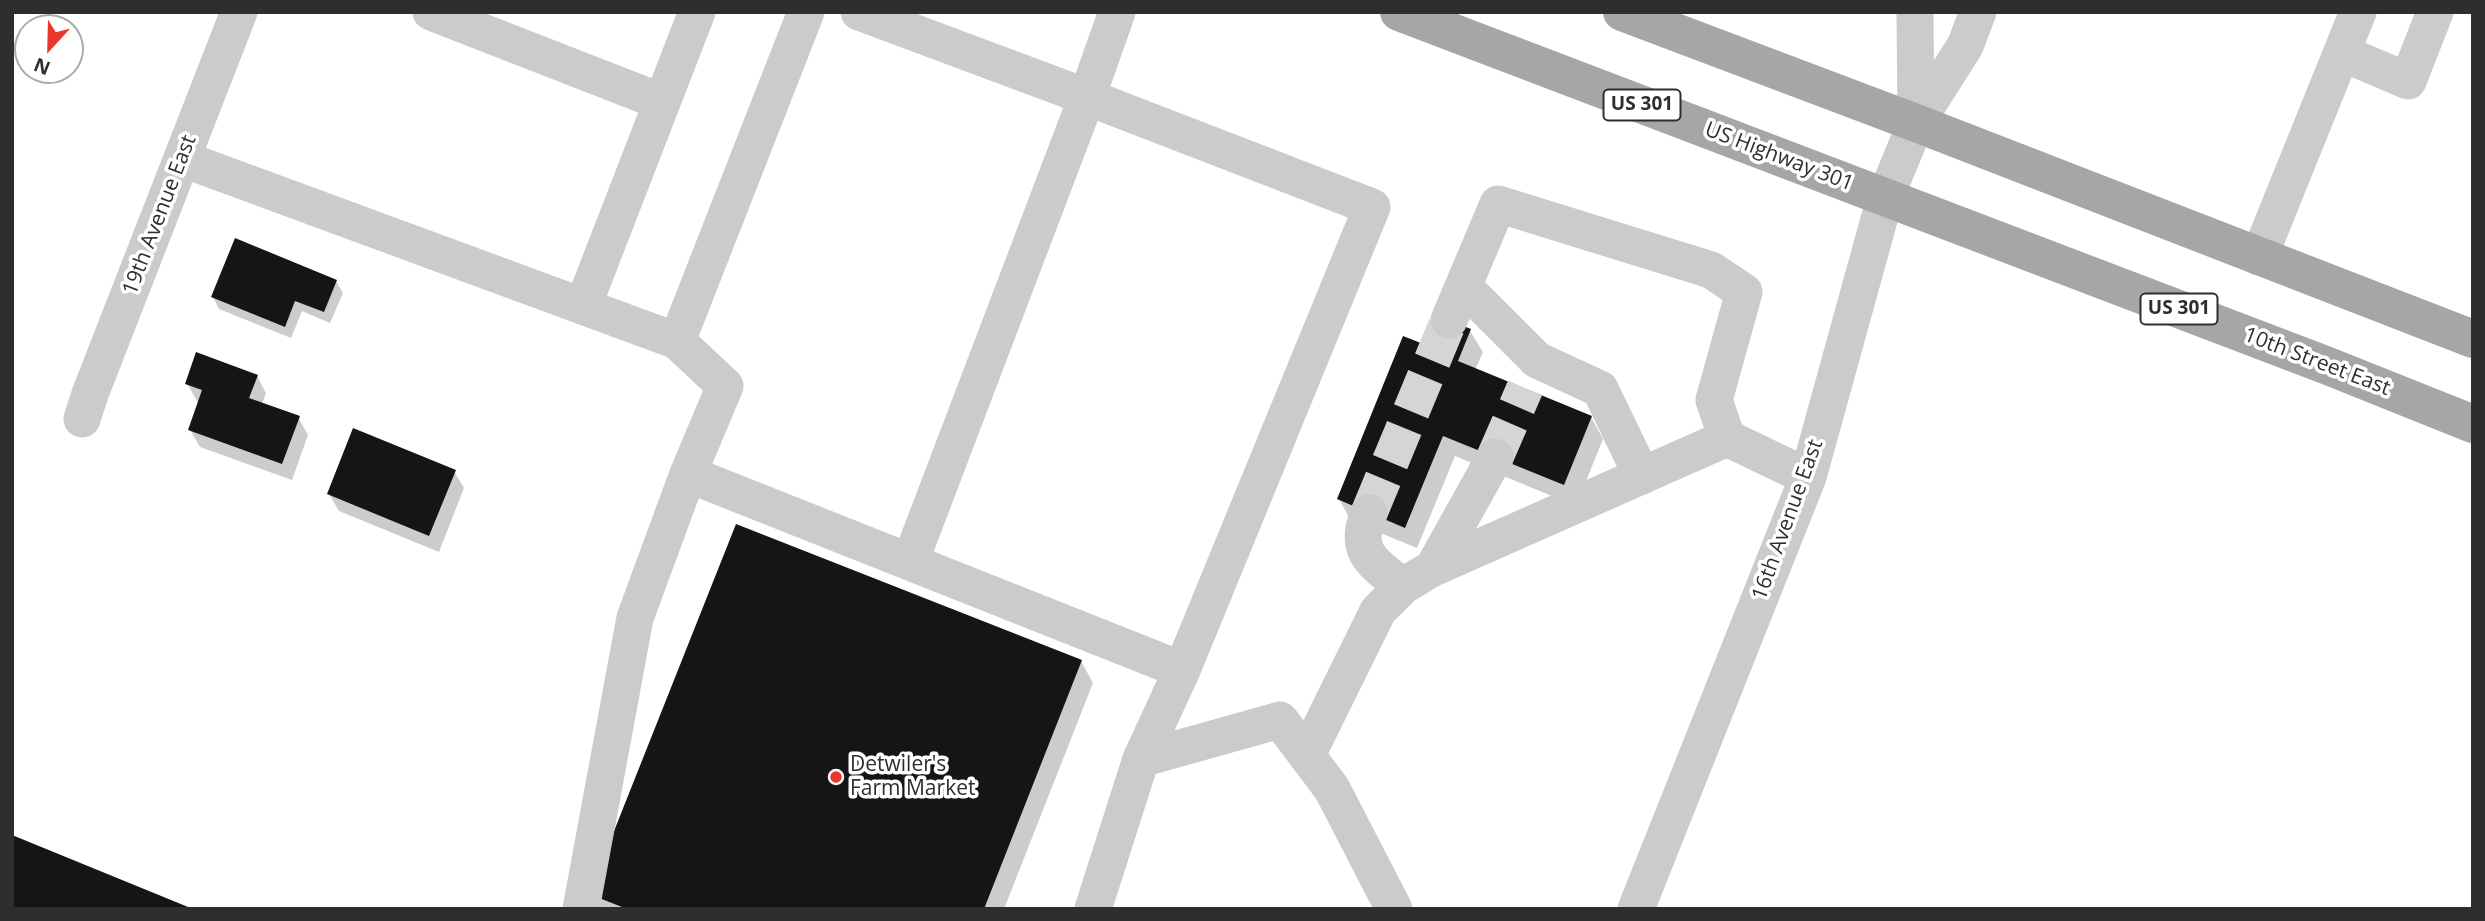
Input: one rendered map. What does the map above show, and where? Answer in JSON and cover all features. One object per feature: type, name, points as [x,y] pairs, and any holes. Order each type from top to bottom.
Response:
[{"type":"main road","name":"US Highway 301","points":[[1399,12],[1885,198]]},
{"type":"main road","points":[[1622,12],[2473,339]]},
{"type":"main road","name":"10th Street East","points":[[1885,198],[2328,366],[2473,424]]},
{"type":"street","name":"19th Avenue East","points":[[82,419],[239,12]]},
{"type":"street","points":[[431,12],[662,102]]},
{"type":"street","points":[[583,306],[697,12]]},
{"type":"street","points":[[677,341],[806,12]]},
{"type":"street","points":[[859,12],[1087,96],[1372,207],[1182,670],[1141,759],[1093,909]]},
{"type":"street","points":[[910,562],[1117,12]]},
{"type":"street","points":[[1915,12],[1916,123]]},
{"type":"street","points":[[1916,123],[1965,46],[1978,12]]},
{"type":"street","points":[[2259,257],[2358,12]]},
{"type":"street","points":[[2342,52],[2408,81],[2435,12]]},
{"type":"street","name":"16th Avenue East","points":[[1636,909],[1808,477],[1885,198],[1916,123]]},
{"type":"street","points":[[183,159],[677,341],[725,386],[688,474],[635,618],[582,909]]},
{"type":"street","points":[[1449,320],[1498,204],[1711,270],[1744,292],[1714,400],[1727,438],[1808,477]]},
{"type":"street","points":[[1464,287],[1531,374],[1600,389],[1642,476]]},
{"type":"street","points":[[1307,755],[1378,611],[1418,577],[1727,438]]},
{"type":"street","points":[[1418,577],[1494,457]]},
{"type":"street","points":[[688,474],[1182,670]]},
{"type":"street","points":[[1369,513],[1362,531],[1364,546],[1374,564],[1418,577]]},
{"type":"street","points":[[1141,759],[1280,720],[1332,789],[1394,909]]},
{"type":"building","points":[[235,238],[337,280],[324,312],[295,301],[285,327],[211,297]]},
{"type":"building","points":[[1438,316],[1471,329],[1458,361],[1592,416],[1564,485],[1443,436],[1405,528],[1337,499],[1403,336],[1426,345]]},
{"type":"building","points":[[196,352],[258,375],[249,398],[300,416],[282,464],[188,430],[202,390],[185,384]]},
{"type":"building","points":[[353,428],[456,470],[429,536],[327,494]]},
{"type":"building","name":"Detwiler's Farm Market","points":[[736,524],[1082,660],[984,909],[627,909],[589,894]]},
{"type":"building","points":[[12,835],[193,909],[12,909]]},
{"type":"tunnel","points":[[1369,513],[1449,320]]},
{"type":"tunnel","points":[[1495,457],[1525,388]]},
{"type":"place","name":"Detwiler's Farm Market","points":[[836,777]]}]
